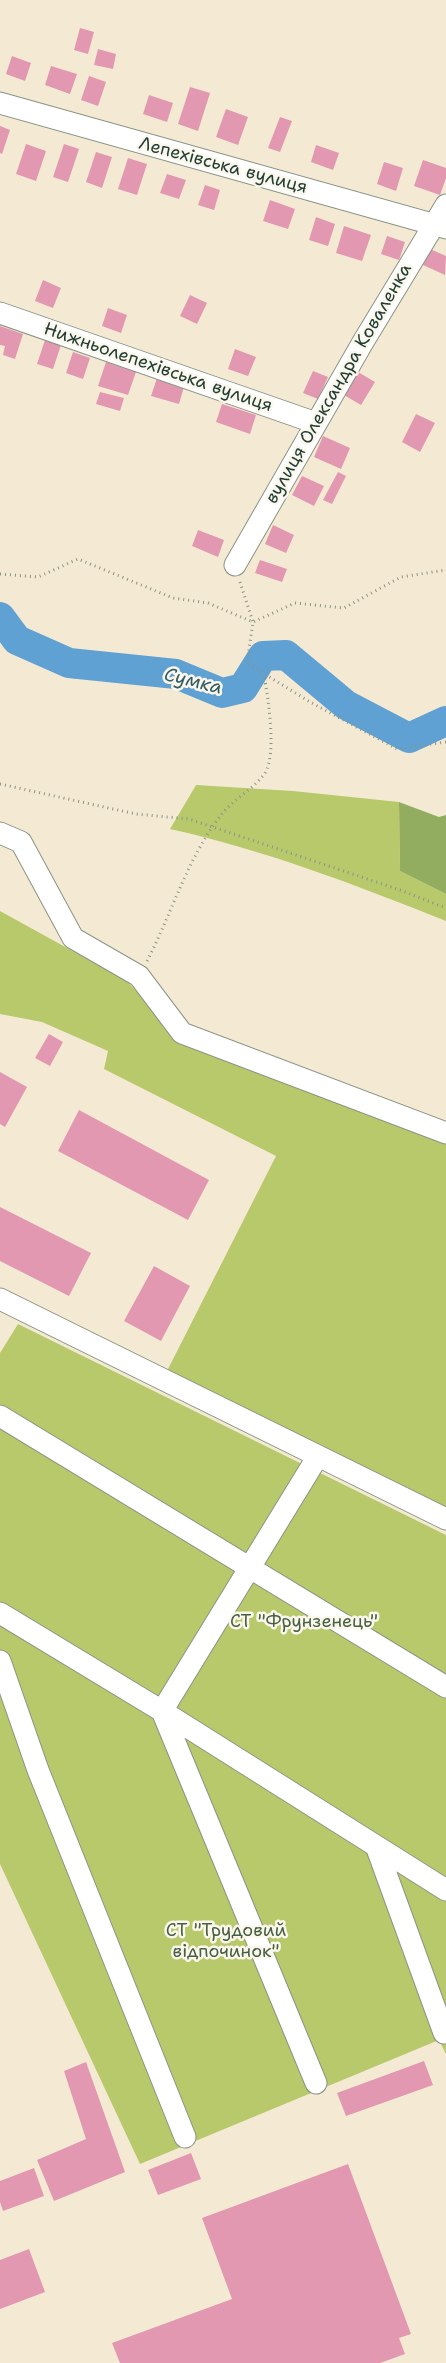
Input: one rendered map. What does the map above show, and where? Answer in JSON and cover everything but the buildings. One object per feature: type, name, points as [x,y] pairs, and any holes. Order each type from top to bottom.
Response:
[{"type":"street","name":"Лепехівська вулиця","points":[[0,103],[440,226]]},
{"type":"street","name":"вулиця Олександра Коваленка","points":[[235,565],[316,424],[440,226],[446,205]]},
{"type":"street","name":"Нижньолепехівська вулиця","points":[[0,313],[316,424]]},
{"type":"street","points":[[0,833],[21,842],[73,938],[139,976],[182,1033],[446,1133]]},
{"type":"street","points":[[0,1299],[446,1520]]},
{"type":"street","points":[[0,1416],[446,1687]]},
{"type":"street","points":[[162,1711],[318,1456]]},
{"type":"street","points":[[0,1613],[162,1711],[446,1890]]},
{"type":"street","points":[[0,1661],[38,1770],[185,2137]]},
{"type":"street","points":[[162,1711],[316,2083]]},
{"type":"street","points":[[376,1846],[444,2033]]},
{"type":"path","points":[[0,574],[38,577],[78,559],[173,598],[208,603],[253,622],[295,603],[344,608],[401,577],[446,570]]},
{"type":"path","points":[[235,565],[253,622],[247,663],[264,675],[397,749],[446,742]]},
{"type":"path","points":[[139,976],[163,931],[187,872],[221,814],[265,772],[272,726],[264,675]]},
{"type":"path","points":[[0,784],[136,814],[189,819],[400,890],[446,908]]},
{"type":"green space","points":[[196,785],[293,791],[399,802],[400,871],[446,894],[446,921],[378,894],[275,858],[241,847],[170,829]]},
{"type":"green space","points":[[399,802],[439,817],[446,815],[446,894],[400,871]]},
{"type":"green space","points":[[0,911],[127,981],[178,1037],[446,1133],[446,1510],[167,1371],[276,1156],[104,1069],[108,1051],[42,1022],[0,1014]]},
{"type":"green space","points":[[18,1324],[446,1535],[446,2054],[439,2040],[140,2164],[0,1864],[0,1353]]},
{"type":"waterway","name":"Сумка","points":[[0,617],[17,640],[69,663],[176,674],[222,693],[243,688],[263,656],[286,655],[346,705],[409,738],[446,721]]},
{"type":"park label","name":"СТ \"Фрунзенець\"","points":[[304,1622]]},
{"type":"park label","name":"СТ \"Трудовий відпочинок\"","points":[[226,1941]]}]
